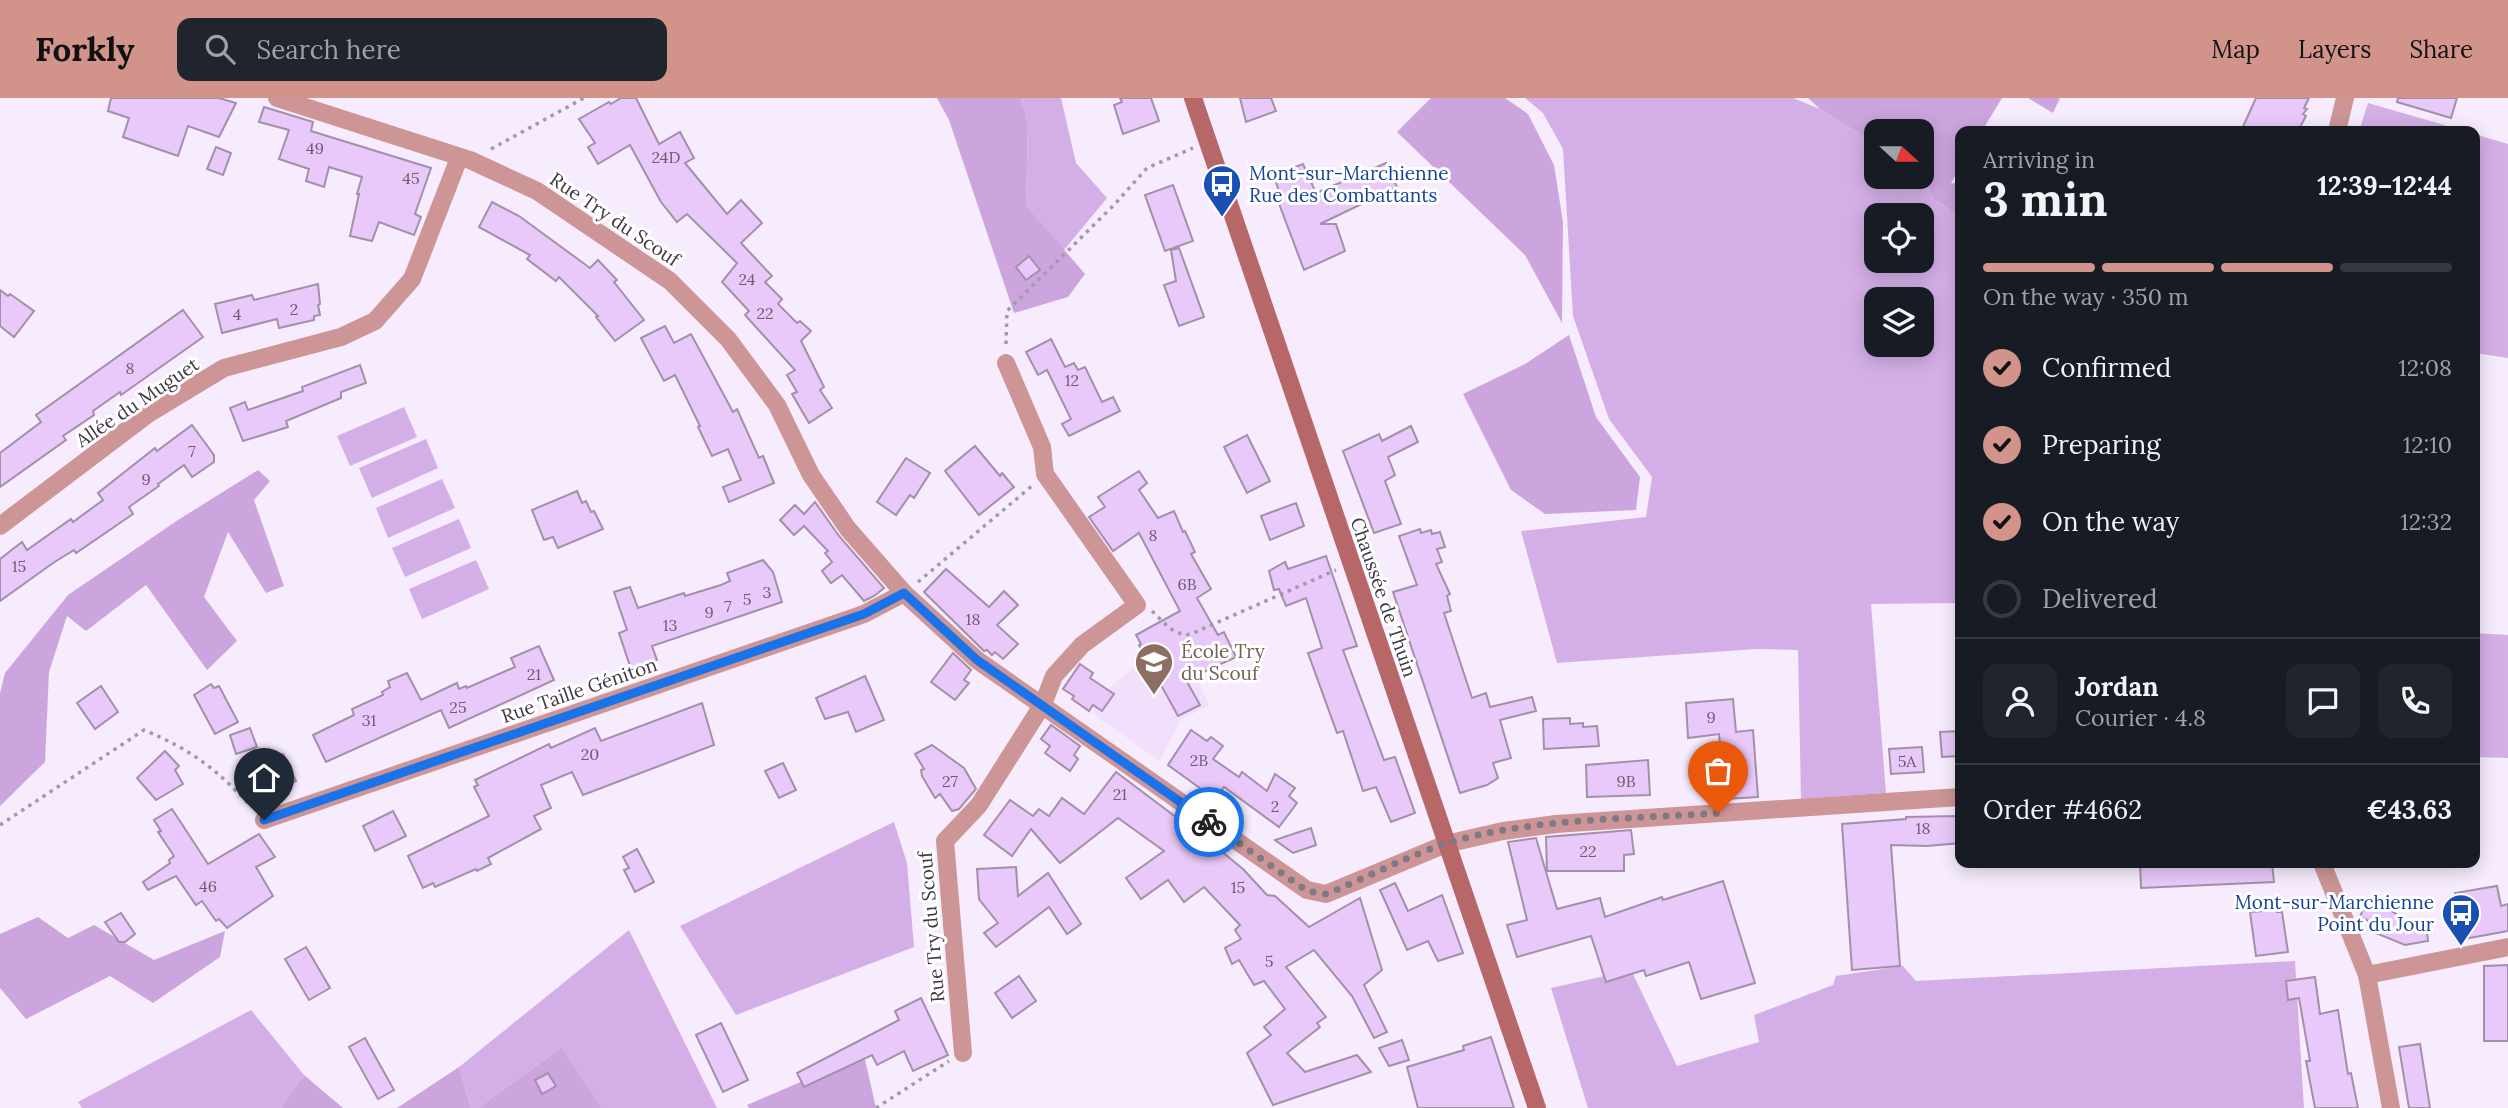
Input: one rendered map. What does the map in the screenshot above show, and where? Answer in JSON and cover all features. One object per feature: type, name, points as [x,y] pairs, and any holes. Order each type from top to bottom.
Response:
[{"type":"main road","name":"Chaussée de Thuin","points":[[1192,98],[1537,1108]]},
{"type":"street","name":"Rue Try du Scouf","points":[[277,98],[465,159],[537,191],[670,281],[728,339],[777,405],[811,475],[848,529],[904,593],[977,660],[1307,891],[1326,894],[1446,844],[1503,831],[1556,824],[1955,797]]},
{"type":"street","points":[[2338,126],[2345,98]]},
{"type":"street","name":"Allée du Muguet","points":[[0,526],[148,414],[224,369],[341,337],[375,321],[412,279],[465,159]]},
{"type":"street","points":[[1006,363],[1042,447],[1045,474],[1138,605]]},
{"type":"street","name":"Rue Taille Géniton","points":[[264,820],[864,614],[904,593]]},
{"type":"street","name":"Rue Try du Scouf","points":[[963,1053],[945,841],[979,805],[1043,704],[1054,676],[1082,645],[1138,605]]},
{"type":"street","points":[[2324,868],[2367,975],[2391,1108]]},
{"type":"street","points":[[2367,975],[2508,947]]},
{"type":"path","points":[[465,159],[584,98]]},
{"type":"path","points":[[1006,363],[1007,311],[1114,205],[1147,168],[1207,142]]},
{"type":"path","points":[[904,593],[1045,474]]},
{"type":"path","points":[[1138,605],[1153,611],[1176,633],[1191,634],[1350,564]]},
{"type":"path","points":[[0,825],[144,730],[174,743],[218,772],[264,820]]},
{"type":"path","points":[[876,1108],[963,1053]]},
{"type":"shaded area","points":[[937,98],[1021,98],[1028,124],[1026,205],[1085,274],[1068,297],[1014,313],[949,120]]},
{"type":"shaded area","points":[[1021,98],[1061,98],[1076,163],[1107,198],[1064,250],[1026,205],[1028,124]]},
{"type":"shaded area","points":[[1431,98],[1505,98],[1528,114],[1554,165],[1563,222],[1562,323],[1525,255],[1397,132]]},
{"type":"shaded area","points":[[1525,98],[1793,98],[1820,109],[1864,136],[1864,189],[1929,189],[1933,199],[1955,213],[1955,603],[1871,604],[1886,793],[1801,799],[1798,650],[1757,649],[1557,663],[1521,531],[1646,517],[1652,477],[1609,419],[1573,316],[1563,149],[1543,113]]},
{"type":"shaded area","points":[[1808,98],[2002,98],[1985,126],[1955,126],[1955,176],[1951,183],[1955,183],[1955,213],[1933,199],[1929,189],[1934,189],[1934,119],[1864,119],[1864,136],[1820,109]]},
{"type":"shaded area","points":[[2028,98],[2060,98],[2053,113]]},
{"type":"shaded area","points":[[2368,103],[2448,126],[2361,126]]},
{"type":"shaded area","points":[[2480,136],[2508,144],[2508,358],[2480,354]]},
{"type":"shaded area","points":[[1569,335],[1596,417],[1640,477],[1636,510],[1545,514],[1511,490],[1463,394],[1525,364]]},
{"type":"shaded area","points":[[404,407],[417,437],[350,466],[337,436]]},
{"type":"shaded area","points":[[426,439],[438,468],[372,498],[359,468]]},
{"type":"shaded area","points":[[258,470],[270,481],[254,500],[284,586],[266,593],[228,532],[204,597],[237,641],[207,670],[146,585],[86,631],[67,616],[49,672],[45,762],[0,806],[0,693],[5,673],[68,595],[178,520]]},
{"type":"shaded area","points":[[442,479],[455,508],[388,538],[376,508]]},
{"type":"shaded area","points":[[459,519],[471,548],[405,577],[392,548]]},
{"type":"shaded area","points":[[476,560],[489,589],[422,619],[409,589]]},
{"type":"shaded area","points":[[2480,633],[2508,635],[2508,758],[2480,757]]},
{"type":"shaded area","name":"École Try du Scouf","points":[[1178,637],[1209,705],[1181,720],[1159,761],[1092,712],[1111,687],[1146,656]]},
{"type":"shaded area","points":[[894,822],[907,863],[914,947],[736,1015],[680,926]]},
{"type":"shaded area","points":[[38,917],[68,938],[94,925],[154,960],[225,931],[220,957],[153,1003],[110,976],[26,1019],[0,988],[0,934]]},
{"type":"shaded area","points":[[629,930],[717,1108],[602,1108],[562,1047],[478,1108],[471,1108],[459,1067]]},
{"type":"shaded area","points":[[2295,961],[2304,1108],[1588,1108],[1551,988],[1631,970],[1677,1066],[1759,1042],[1754,1015],[1833,985],[1836,976],[1903,966],[1916,981]]},
{"type":"shaded area","points":[[251,1010],[304,1075],[282,1108],[82,1108],[78,1102]]},
{"type":"shaded area","points":[[562,1047],[602,1108],[478,1108]]},
{"type":"shaded area","points":[[864,1055],[876,1108],[749,1108],[747,1105]]},
{"type":"shaded area","points":[[459,1067],[471,1108],[397,1108]]},
{"type":"shaded area","points":[[304,1075],[343,1108],[282,1108]]},
{"type":"building","points":[[111,98],[219,98],[236,103],[219,137],[188,126],[178,156],[123,137],[129,118],[108,111]]},
{"type":"building","points":[[621,98],[636,98],[659,144],[680,132],[694,158],[685,163],[727,214],[741,200],[762,223],[741,243],[772,276],[765,282],[782,299],[778,304],[797,323],[800,321],[811,331],[801,341],[824,387],[820,390],[832,408],[809,423],[792,394],[797,392],[787,375],[795,370],[745,315],[749,311],[722,282],[737,263],[687,214],[677,222],[661,202],[630,145],[598,164],[588,147],[595,143],[579,119]]},
{"type":"building","points":[[1120,98],[1151,98],[1159,121],[1123,134],[1114,105],[1122,102]]},
{"type":"building","points":[[1240,98],[1271,98],[1276,111],[1246,122]]},
{"type":"building","points":[[2256,98],[2309,98],[2303,114],[2306,116],[2301,126],[2243,126]]},
{"type":"building","points":[[2398,98],[2457,98],[2451,118],[2397,102]]},
{"type":"building","points":[[264,107],[313,122],[311,131],[431,168],[415,214],[421,217],[414,235],[379,222],[372,241],[350,236],[362,177],[329,167],[324,187],[306,181],[309,169],[279,159],[289,130],[259,122]]},
{"type":"building","points":[[216,147],[231,153],[223,175],[207,169]]},
{"type":"building","points":[[1386,163],[1397,187],[1320,224],[1336,224],[1345,251],[1304,270],[1275,193],[1279,192],[1274,175],[1303,164],[1316,193]]},
{"type":"building","points":[[1173,185],[1193,241],[1165,251],[1145,195]]},
{"type":"building","points":[[492,202],[519,216],[590,268],[598,260],[617,280],[614,282],[644,320],[615,341],[596,317],[598,316],[559,277],[556,281],[527,259],[530,255],[479,227]]},
{"type":"building","points":[[1179,248],[1204,317],[1179,326],[1164,285],[1176,281],[1171,250]]},
{"type":"building","points":[[1029,256],[1040,270],[1026,280],[1016,267]]},
{"type":"building","points":[[318,284],[320,315],[314,316],[314,320],[279,328],[277,319],[222,333],[215,304],[252,295],[254,300]]},
{"type":"building","points":[[0,290],[34,311],[14,337],[0,326]]},
{"type":"building","points":[[183,310],[203,337],[121,395],[120,392],[93,411],[94,415],[63,436],[66,440],[0,487],[0,453],[41,422],[36,415]]},
{"type":"building","points":[[665,326],[674,343],[691,334],[733,412],[737,409],[759,458],[763,456],[774,483],[729,502],[723,487],[741,480],[728,449],[712,456],[675,375],[664,381],[641,338]]},
{"type":"building","points":[[1051,339],[1065,367],[1074,363],[1078,370],[1085,367],[1102,402],[1113,397],[1120,411],[1069,436],[1062,424],[1071,419],[1047,370],[1038,375],[1026,352]]},
{"type":"building","points":[[360,365],[366,383],[341,392],[341,398],[286,421],[288,427],[243,441],[230,408],[245,402],[248,410],[303,391],[302,387]]},
{"type":"building","points":[[192,425],[214,455],[214,462],[192,477],[184,465],[129,507],[133,514],[76,553],[74,550],[53,563],[0,601],[0,559],[22,542],[27,550],[71,519],[73,522],[103,500],[98,493],[155,448],[157,451]]},
{"type":"building","points":[[1411,426],[1418,442],[1388,457],[1395,475],[1385,481],[1401,524],[1374,533],[1343,451],[1379,434],[1382,441]]},
{"type":"building","points":[[1247,435],[1270,481],[1247,493],[1224,447]]},
{"type":"building","points":[[975,446],[1000,476],[1002,473],[1014,487],[979,515],[945,471]]},
{"type":"building","points":[[906,458],[930,473],[914,498],[910,495],[896,515],[877,502]]},
{"type":"building","points":[[1139,471],[1147,483],[1139,490],[1158,518],[1174,511],[1183,532],[1185,531],[1195,552],[1191,554],[1211,589],[1197,598],[1218,635],[1224,632],[1236,657],[1186,680],[1200,705],[1178,716],[1136,635],[1180,611],[1139,533],[1113,551],[1089,517],[1105,507],[1098,497]]},
{"type":"building","points":[[577,491],[582,503],[586,501],[591,512],[594,511],[603,529],[558,548],[553,537],[544,540],[532,510]]},
{"type":"building","points":[[815,502],[839,536],[884,588],[874,596],[864,601],[842,575],[831,583],[822,571],[832,562],[825,553],[828,551],[804,526],[794,535],[780,520],[795,505],[804,514]]},
{"type":"building","points":[[1296,503],[1304,526],[1270,540],[1261,516]]},
{"type":"building","points":[[1420,529],[1421,533],[1431,530],[1432,534],[1440,532],[1445,547],[1437,549],[1442,562],[1436,564],[1450,594],[1447,596],[1451,611],[1444,613],[1472,698],[1486,693],[1490,707],[1532,697],[1536,711],[1500,720],[1511,758],[1493,763],[1498,778],[1487,785],[1460,793],[1393,592],[1417,585],[1399,536]]},
{"type":"building","points":[[1326,556],[1357,646],[1343,650],[1384,760],[1395,757],[1415,813],[1391,822],[1376,787],[1363,791],[1343,731],[1337,733],[1308,653],[1322,648],[1306,598],[1286,606],[1279,589],[1274,590],[1269,571],[1285,562],[1288,569]]},
{"type":"building","points":[[763,560],[773,572],[782,602],[652,646],[657,660],[631,669],[619,633],[627,630],[614,592],[630,587],[638,608],[684,593],[685,596],[721,585],[730,581],[727,573]]},
{"type":"building","points":[[946,569],[989,607],[1004,591],[1018,605],[997,625],[1018,644],[1003,659],[995,652],[992,655],[987,650],[984,651],[924,592]]},
{"type":"building","points":[[539,646],[554,680],[449,728],[441,710],[326,762],[313,735],[354,715],[352,709],[383,695],[382,692],[390,687],[388,681],[407,673],[421,700],[457,683],[459,689],[466,686],[467,688],[515,667],[511,658]]},
{"type":"building","points":[[953,653],[971,670],[964,680],[969,683],[955,700],[931,682]]},
{"type":"building","points":[[1080,664],[1093,673],[1090,678],[1114,694],[1102,711],[1093,705],[1089,711],[1063,689]]},
{"type":"building","points":[[865,676],[884,720],[856,732],[848,712],[825,719],[816,698]]},
{"type":"building","points":[[211,684],[214,688],[219,686],[238,722],[215,734],[194,695]]},
{"type":"building","points":[[101,686],[118,712],[95,729],[77,703]]},
{"type":"building","points":[[1733,699],[1736,732],[1753,730],[1758,797],[1725,799],[1719,734],[1688,738],[1686,703]]},
{"type":"building","points":[[702,703],[714,745],[583,795],[572,772],[541,785],[551,808],[534,816],[541,829],[488,858],[491,864],[477,871],[476,869],[435,887],[433,883],[423,888],[408,856],[489,816],[474,787],[478,785],[475,780],[549,744],[551,748],[595,728],[601,741]]},
{"type":"building","points":[[1570,718],[1570,724],[1597,726],[1599,746],[1544,749],[1543,719]]},
{"type":"building","points":[[1051,725],[1080,746],[1074,755],[1078,759],[1070,771],[1045,753],[1050,746],[1041,739]]},
{"type":"building","points":[[250,728],[257,747],[236,754],[230,735]]},
{"type":"building","points":[[1191,730],[1207,741],[1211,737],[1223,746],[1213,759],[1239,777],[1242,772],[1267,791],[1275,774],[1295,788],[1289,796],[1297,803],[1279,827],[1224,787],[1215,799],[1168,765]]},
{"type":"building","points":[[1955,731],[1955,756],[1942,757],[1940,732]]},
{"type":"building","points":[[932,745],[964,768],[976,789],[959,809],[952,811],[940,794],[935,798],[922,776],[921,770],[924,769],[915,754]]},
{"type":"building","points":[[1922,747],[1924,772],[1891,774],[1889,749]]},
{"type":"building","points":[[165,751],[179,766],[175,770],[183,784],[156,800],[137,778]]},
{"type":"building","points":[[283,754],[296,781],[274,791],[261,765]]},
{"type":"building","points":[[1648,760],[1650,795],[1587,797],[1586,765]]},
{"type":"building","points":[[783,763],[796,790],[779,798],[765,771]]},
{"type":"building","points":[[1116,772],[1189,827],[1181,838],[1205,854],[1215,846],[1243,869],[1267,895],[1275,896],[1309,927],[1360,898],[1382,970],[1364,985],[1387,1032],[1374,1038],[1352,996],[1314,950],[1286,967],[1326,1017],[1317,1023],[1320,1027],[1287,1053],[1305,1072],[1357,1055],[1371,1072],[1273,1105],[1247,1053],[1271,1035],[1264,1027],[1285,1009],[1264,981],[1254,985],[1239,960],[1232,964],[1225,948],[1241,939],[1235,930],[1240,925],[1204,887],[1184,902],[1168,880],[1141,899],[1126,878],[1164,851],[1118,818],[1060,863],[1031,829],[1012,856],[984,835],[1010,800],[1033,816],[1039,809],[1049,816],[1062,798],[1084,814]]},
{"type":"building","points":[[172,809],[208,864],[259,834],[275,857],[256,867],[273,896],[227,928],[219,919],[216,921],[202,901],[196,905],[176,876],[148,890],[143,882],[170,863],[169,860],[174,856],[158,832],[161,831],[154,820]]},
{"type":"building","points":[[393,811],[406,836],[375,851],[363,826]]},
{"type":"building","points":[[1955,816],[1955,843],[1891,845],[1900,966],[1852,970],[1842,824],[1906,817]]},
{"type":"building","points":[[1311,828],[1316,845],[1293,853],[1275,840]]},
{"type":"building","points":[[1631,830],[1634,854],[1624,855],[1624,871],[1547,871],[1546,837]]},
{"type":"building","points":[[1536,838],[1557,909],[1600,898],[1605,917],[1662,897],[1663,900],[1723,881],[1755,983],[1701,999],[1689,962],[1646,976],[1644,970],[1606,982],[1591,936],[1517,957],[1507,925],[1527,920],[1508,842]]},
{"type":"building","points":[[637,849],[654,882],[635,892],[624,870],[629,868],[623,857]]},
{"type":"building","points":[[1016,867],[1018,896],[1048,873],[1081,924],[1067,934],[1049,907],[996,947],[984,933],[998,923],[979,899],[977,869]]},
{"type":"building","points":[[2140,868],[2273,868],[2274,882],[2141,888]]},
{"type":"building","points":[[1395,883],[1408,911],[1442,895],[1463,953],[1438,961],[1428,941],[1407,950],[1380,890]]},
{"type":"building","points":[[2497,886],[2501,906],[2508,904],[2508,931],[2464,939],[2455,893]]},
{"type":"building","points":[[2368,897],[2391,907],[2390,910],[2404,919],[2417,924],[2426,923],[2428,941],[2405,945],[2366,929],[2369,921],[2360,917]]},
{"type":"building","points":[[2250,912],[2282,912],[2288,952],[2256,956]]},
{"type":"building","points":[[121,913],[135,934],[125,942],[119,942],[105,922]]},
{"type":"building","points":[[306,947],[330,988],[309,1000],[285,959]]},
{"type":"building","points":[[2508,965],[2508,1041],[2484,1041],[2484,966]]},
{"type":"building","points":[[1019,976],[1036,1001],[1012,1018],[995,993]]},
{"type":"building","points":[[2315,977],[2320,1014],[2338,1010],[2348,1074],[2351,1073],[2358,1108],[2315,1108],[2306,1061],[2310,1061],[2299,998],[2288,1000],[2286,981]]},
{"type":"building","points":[[921,998],[948,1055],[913,1071],[904,1051],[877,1065],[872,1055],[804,1087],[797,1073],[899,1020],[895,1011]]},
{"type":"building","points":[[721,1023],[748,1080],[723,1092],[696,1035]]},
{"type":"building","points":[[1491,1037],[1514,1108],[1418,1108],[1407,1067],[1464,1050],[1463,1046]]},
{"type":"building","points":[[365,1038],[394,1090],[378,1099],[349,1047]]},
{"type":"building","points":[[1402,1040],[1409,1060],[1389,1066],[1379,1048]]},
{"type":"building","points":[[2420,1044],[2430,1108],[2409,1108],[2399,1047]]},
{"type":"building","points":[[548,1073],[556,1086],[542,1094],[535,1080]]},
{"type":"way so far","points":[[1209,822],[1307,891],[1326,894],[1446,844],[1503,831],[1556,824],[1718,813]]},
{"type":"place","name":"Mont-sur-Marchienne Rue des Combattants","points":[[1222,218]]},
{"type":"place","name":"École Try du Scouf","points":[[1154,696]]},
{"type":"place","name":"Mont-sur-Marchienne Point du Jour","points":[[2461,947]]},
{"type":"route","points":[[264,820],[864,614],[904,593],[977,660],[1209,822]]}]
